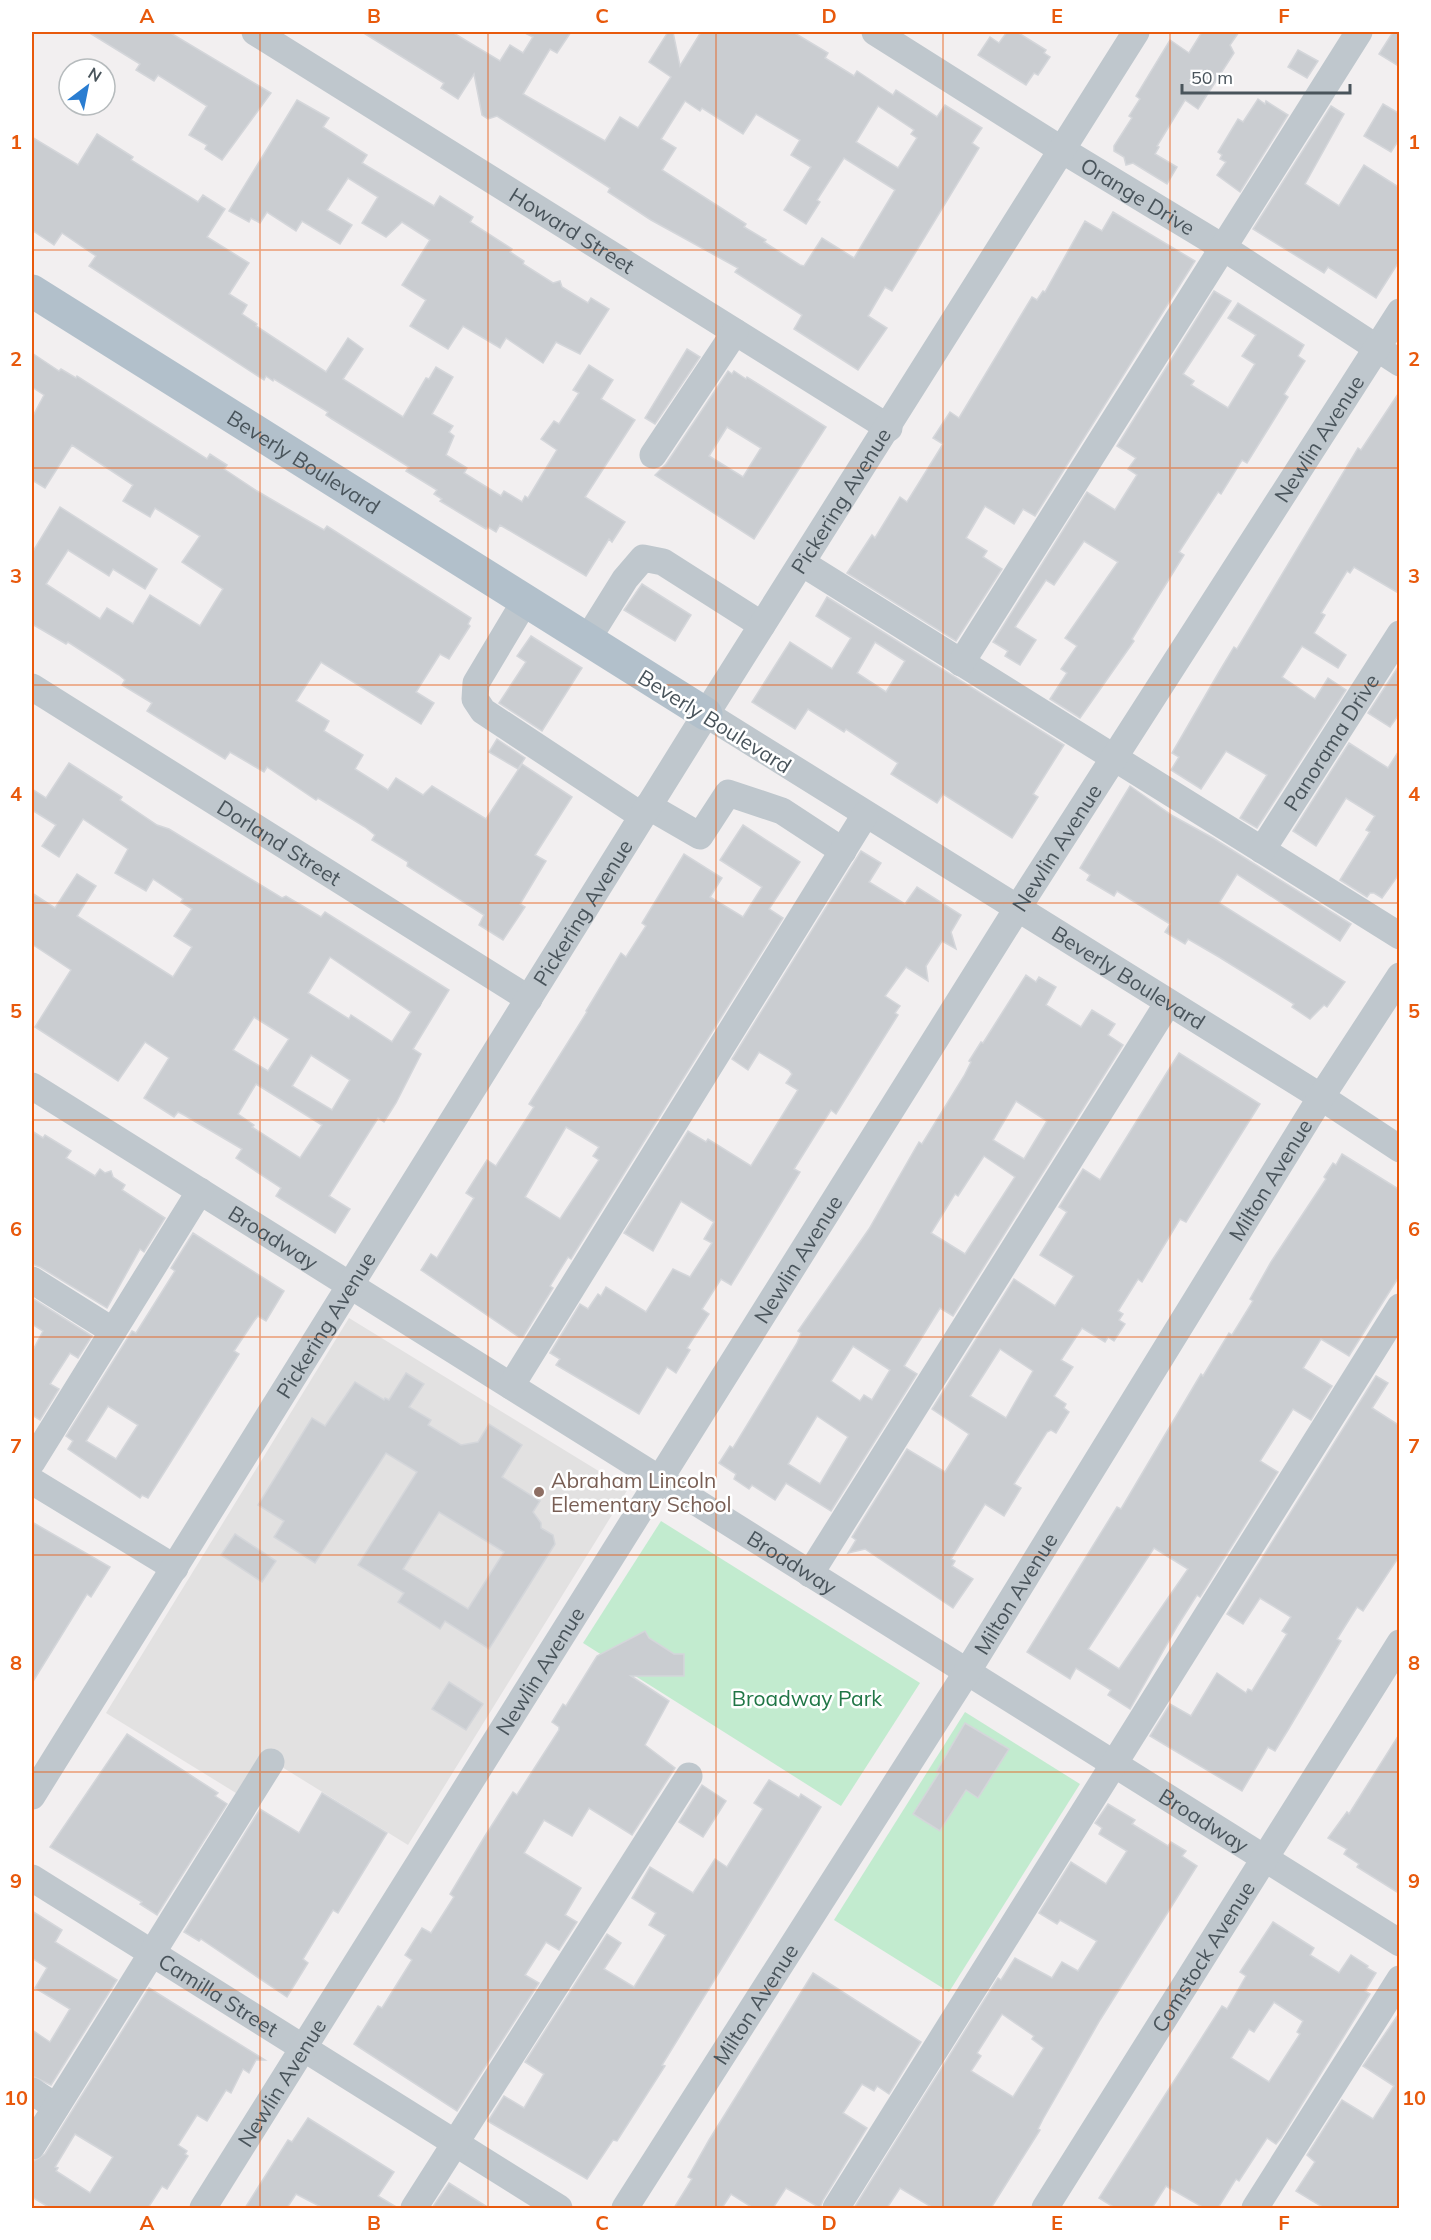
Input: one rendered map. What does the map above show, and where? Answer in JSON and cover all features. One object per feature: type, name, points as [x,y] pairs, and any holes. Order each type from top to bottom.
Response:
[{"type":"main road","name":"Beverly Boulevard","points":[[32,291],[706,714]]},
{"type":"street","name":"Howard Street","points":[[255,32],[889,428]]},
{"type":"street","name":"Orange Drive","points":[[875,32],[1062,150],[1224,248],[1400,363]]},
{"type":"street","name":"Pickering Avenue","points":[[32,1796],[645,811],[889,428],[1136,32]]},
{"type":"street","points":[[962,663],[1359,32]]},
{"type":"street","name":"Newlin Avenue","points":[[203,2208],[1017,909],[1400,312]]},
{"type":"street","points":[[653,455],[735,332]]},
{"type":"street","points":[[587,640],[625,579],[644,558],[663,562],[763,625]]},
{"type":"street","points":[[802,563],[1400,936]]},
{"type":"street","points":[[525,601],[476,683],[475,699],[483,711],[645,811],[700,836],[728,793],[782,812],[843,851]]},
{"type":"street","name":"Panorama Drive","points":[[1262,850],[1400,634]]},
{"type":"street","name":"Dorland Street","points":[[32,687],[529,999]]},
{"type":"street","name":"Beverly Boulevard","points":[[706,714],[1321,1097],[1400,1149]]},
{"type":"street","points":[[817,835],[841,800]]},
{"type":"street","points":[[511,1386],[865,815]]},
{"type":"street","name":"Milton Avenue","points":[[625,2208],[967,1672],[1321,1097],[1400,976]]},
{"type":"street","points":[[810,1574],[1168,1003]]},
{"type":"street","name":"Broadway","points":[[32,1086],[1400,1943]]},
{"type":"street","points":[[32,1462],[200,1191]]},
{"type":"street","points":[[32,1280],[113,1331]]},
{"type":"street","points":[[836,2208],[1400,1307]]},
{"type":"street","points":[[32,1481],[175,1568]]},
{"type":"street","name":"Comstock Avenue","points":[[1045,2208],[1400,1643]]},
{"type":"street","points":[[32,2146],[271,1761]]},
{"type":"street","points":[[414,2208],[689,1776]]},
{"type":"street","name":"Camilla Street","points":[[32,1878],[559,2208]]},
{"type":"street","points":[[1255,2208],[1400,1979]]},
{"type":"street","points":[[32,2091],[56,2107]]},
{"type":"shaded area","points":[[349,1318],[628,1489],[408,1845],[261,1754],[236,1793],[106,1713]]},
{"type":"green space","name":"Broadway Park","points":[[661,1521],[920,1683],[841,1806],[583,1643]]},
{"type":"green space","points":[[965,1712],[1080,1784],[949,1992],[834,1920]]},
{"type":"building","points":[[88,32],[169,32],[271,93],[222,160],[205,149],[207,145],[189,135],[207,106],[158,75],[154,81],[136,70],[140,64]]},
{"type":"building","points":[[362,32],[452,32],[500,61],[510,45],[523,53],[533,37],[523,32],[571,32],[557,53],[550,49],[523,94],[605,141],[620,117],[638,128],[671,77],[649,62],[668,32],[673,32],[680,66],[701,32],[793,32],[828,53],[825,58],[854,76],[857,71],[893,95],[896,90],[937,117],[945,105],[982,128],[972,143],[979,148],[892,291],[885,287],[868,316],[887,328],[858,370],[794,329],[802,315],[735,272],[738,268],[651,220],[608,192],[610,188],[497,116],[488,119],[482,115],[474,74],[458,99],[441,88],[444,83]],"holes":[[[685,101],[700,111],[702,108],[743,134],[756,114],[800,140],[791,155],[811,167],[784,210],[806,224],[820,202],[817,200],[844,158],[895,190],[854,258],[822,238],[804,266],[800,265],[744,227],[746,224],[662,170],[676,148],[661,139]],[[878,106],[914,130],[911,134],[917,138],[898,168],[856,142]]]},
{"type":"building","points":[[1007,32],[1017,32],[1046,50],[1044,53],[1050,57],[1038,75],[1034,73],[1026,85],[978,55],[990,37],[999,43]]},
{"type":"building","points":[[1202,32],[1239,32],[1230,45],[1234,53],[1198,109],[1185,100],[1157,146],[1159,147],[1155,154],[1177,167],[1167,184],[1133,163],[1126,165],[1124,157],[1114,151],[1114,146],[1132,118],[1129,116],[1140,99],[1136,96],[1170,40],[1189,53]]},
{"type":"building","points":[[1393,32],[1400,32],[1400,67],[1379,54]]},
{"type":"building","points":[[1298,50],[1318,61],[1307,78],[1288,67]]},
{"type":"building","points":[[1258,99],[1265,104],[1266,101],[1288,115],[1240,192],[1217,175],[1226,162],[1220,159],[1222,155],[1218,152],[1238,119],[1243,122]]},
{"type":"building","points":[[297,100],[329,118],[323,127],[367,155],[362,163],[434,206],[440,196],[473,217],[470,222],[512,249],[510,252],[524,261],[523,264],[553,283],[560,281],[562,287],[588,303],[591,298],[609,309],[580,354],[556,342],[543,363],[506,338],[500,348],[463,326],[448,349],[410,326],[426,300],[402,285],[430,240],[402,222],[386,237],[362,223],[378,197],[348,178],[327,210],[352,225],[340,244],[302,221],[296,231],[267,212],[260,223],[251,218],[249,222],[229,211]]},
{"type":"building","points":[[1383,104],[1400,114],[1400,138],[1391,152],[1364,136]]},
{"type":"building","points":[[1331,106],[1344,114],[1305,184],[1339,206],[1364,165],[1400,188],[1400,260],[1376,298],[1328,267],[1324,273],[1253,229]]},
{"type":"building","points":[[97,134],[133,157],[131,160],[198,202],[203,195],[225,209],[207,237],[249,263],[229,294],[247,305],[242,314],[257,324],[256,326],[326,372],[348,338],[363,349],[343,379],[403,417],[426,378],[429,379],[436,367],[453,377],[432,414],[453,426],[449,432],[454,436],[446,455],[467,468],[464,473],[501,496],[504,491],[522,502],[525,496],[528,498],[557,450],[541,439],[554,421],[559,424],[579,393],[573,390],[589,365],[613,380],[601,399],[635,420],[585,497],[625,522],[612,542],[609,539],[586,576],[500,525],[496,532],[488,527],[486,529],[440,501],[442,499],[434,494],[437,490],[406,471],[409,467],[326,415],[328,412],[274,379],[273,381],[266,376],[264,380],[89,266],[96,256],[62,233],[54,245],[32,230],[32,137],[78,165]]},
{"type":"building","points":[[1113,212],[1195,261],[1035,516],[1023,509],[1014,524],[985,506],[966,538],[987,551],[983,557],[1002,569],[956,641],[847,573],[872,535],[875,538],[900,497],[907,502],[943,444],[933,438],[950,412],[959,418],[1032,297],[1037,300],[1043,291],[1045,292],[1085,221],[1102,231]]},
{"type":"building","points":[[1214,291],[1231,301],[1183,374],[1194,381],[1191,385],[1228,408],[1255,364],[1242,356],[1256,335],[1228,318],[1238,303],[1304,345],[1298,356],[1305,361],[1284,394],[1288,397],[1247,463],[1242,460],[1221,494],[1218,492],[1179,552],[1184,555],[1132,639],[1134,641],[1080,718],[1050,699],[1067,673],[1061,669],[1077,646],[1065,638],[1118,562],[1084,541],[1054,585],[1046,580],[1015,627],[1036,640],[1020,665],[1005,656],[1008,651],[993,642],[1087,492],[1115,510],[1137,475],[1128,469],[1136,458],[1117,446]]},
{"type":"building","points":[[687,349],[700,357],[655,424],[645,418]]},
{"type":"building","points":[[32,353],[59,371],[61,369],[76,378],[77,376],[207,459],[210,454],[227,465],[224,469],[257,491],[324,530],[327,526],[471,618],[468,624],[470,626],[449,659],[440,654],[416,692],[434,703],[421,724],[321,662],[296,701],[329,721],[324,731],[363,755],[355,769],[388,790],[396,778],[423,795],[432,786],[486,819],[522,764],[572,797],[535,855],[546,861],[520,904],[525,907],[503,940],[479,925],[484,915],[407,866],[408,862],[372,840],[375,835],[365,827],[318,798],[316,800],[267,767],[264,772],[230,752],[225,759],[147,711],[152,703],[122,685],[125,680],[119,675],[68,642],[66,644],[32,624],[32,553],[60,507],[157,569],[145,589],[113,569],[109,576],[68,550],[46,584],[100,619],[107,608],[133,624],[150,595],[200,626],[223,589],[182,562],[200,536],[155,508],[150,517],[123,501],[133,485],[72,445],[45,488],[32,480],[32,418],[44,395],[32,387]]},
{"type":"building","points":[[728,371],[732,374],[734,371],[746,379],[747,377],[826,427],[754,539],[655,475],[666,464]],"holes":[[[727,427],[761,448],[743,477],[709,456]]]},
{"type":"building","points":[[1400,391],[1400,594],[1354,567],[1350,573],[1347,571],[1321,613],[1325,615],[1314,633],[1346,655],[1338,668],[1302,646],[1282,677],[1315,699],[1328,678],[1346,690],[1257,828],[1240,818],[1267,775],[1226,751],[1201,789],[1171,770],[1179,757],[1172,753],[1234,647],[1237,649],[1358,448],[1361,450]]},
{"type":"building","points":[[642,584],[691,615],[675,641],[624,610]]},
{"type":"building","points":[[827,597],[1064,745],[1033,794],[1038,797],[1012,838],[943,794],[937,803],[891,774],[898,763],[846,729],[844,732],[808,709],[795,729],[752,702],[790,642],[832,669],[851,638],[816,616]],"holes":[[[875,642],[905,661],[886,692],[857,673]]]},
{"type":"building","points":[[531,636],[582,668],[542,731],[499,703],[526,662],[517,656]]},
{"type":"building","points":[[1400,664],[1400,713],[1390,727],[1368,713]]},
{"type":"building","points":[[497,739],[525,758],[518,769],[489,752]]},
{"type":"building","points":[[1349,743],[1388,768],[1400,749],[1400,868],[1397,877],[1382,898],[1374,893],[1370,893],[1367,897],[1340,880],[1370,832],[1366,830],[1375,816],[1346,798],[1316,846],[1293,831]]},
{"type":"building","points":[[69,763],[122,797],[120,800],[157,825],[169,829],[282,898],[286,896],[321,917],[325,912],[449,990],[413,1049],[421,1054],[396,1103],[384,1122],[378,1118],[329,1196],[350,1209],[335,1233],[276,1196],[281,1188],[236,1158],[242,1149],[184,1115],[178,1112],[174,1117],[144,1098],[169,1058],[145,1042],[118,1081],[35,1027],[71,970],[32,944],[32,893],[55,908],[77,874],[96,886],[77,916],[173,977],[192,947],[174,936],[192,909],[181,902],[183,899],[153,879],[146,891],[115,873],[128,849],[83,819],[59,857],[42,846],[56,825],[32,810],[32,789],[46,798]],"holes":[[[330,957],[411,1012],[392,1042],[351,1015],[349,1019],[308,993]],[[254,1017],[289,1039],[268,1071],[233,1050]],[[311,1055],[350,1080],[332,1110],[292,1086]],[[256,1084],[322,1125],[300,1158],[252,1127],[254,1125],[238,1114]]]},
{"type":"building","points":[[1130,786],[1173,816],[1213,838],[1351,924],[1340,941],[1237,874],[1219,903],[1345,982],[1327,1007],[1324,1005],[1310,1019],[1292,1007],[1294,1004],[1219,957],[1188,939],[1185,944],[1165,932],[1170,924],[1117,891],[1114,896],[1087,880],[1090,875],[1080,868]]},
{"type":"building","points":[[743,825],[800,862],[769,909],[783,918],[571,1259],[568,1257],[550,1286],[553,1288],[523,1337],[519,1337],[421,1270],[431,1254],[437,1258],[474,1198],[466,1193],[487,1160],[496,1166],[534,1107],[529,1104],[621,953],[626,957],[646,926],[642,923],[684,854],[722,878],[710,897],[743,917],[762,887],[720,860]],"holes":[[[566,1127],[599,1147],[593,1156],[599,1160],[560,1219],[525,1197]]]},
{"type":"building","points":[[861,851],[881,863],[869,882],[905,904],[917,887],[961,915],[951,932],[956,949],[942,941],[926,966],[928,981],[906,967],[885,996],[900,1006],[895,1013],[898,1015],[836,1114],[831,1110],[794,1169],[800,1172],[731,1285],[721,1279],[702,1309],[709,1314],[687,1348],[690,1350],[676,1373],[667,1367],[639,1414],[556,1365],[560,1359],[550,1353],[580,1304],[588,1309],[598,1294],[601,1296],[606,1287],[646,1312],[673,1269],[690,1277],[712,1243],[704,1239],[714,1222],[681,1201],[653,1251],[624,1233],[688,1131],[706,1142],[708,1139],[751,1166],[798,1090],[786,1083],[792,1074],[789,1070],[759,1052],[748,1070],[732,1059]]},
{"type":"building","points":[[1026,975],[1036,982],[1039,977],[1056,987],[1046,1005],[1081,1027],[1092,1010],[1115,1024],[1108,1035],[1123,1045],[953,1316],[940,1308],[904,1366],[917,1374],[831,1511],[786,1483],[775,1500],[752,1485],[749,1489],[734,1479],[736,1474],[719,1463],[730,1446],[733,1448],[797,1343],[801,1333],[798,1331],[869,1229],[919,1142],[922,1144],[964,1076],[971,1062],[969,1061],[981,1042],[983,1043]],"holes":[[[1016,1101],[1047,1121],[1024,1159],[993,1140]],[[984,1156],[1015,1177],[965,1254],[931,1233],[955,1194],[958,1196]],[[853,1346],[890,1370],[872,1400],[864,1395],[860,1401],[831,1381]],[[817,1416],[848,1437],[820,1484],[788,1464]]]},
{"type":"building","points":[[1179,1053],[1260,1104],[1186,1222],[1180,1219],[1142,1282],[1138,1279],[1118,1311],[1123,1314],[1119,1320],[1125,1324],[1114,1341],[1108,1337],[1105,1342],[1082,1328],[1061,1360],[1073,1367],[1054,1396],[1066,1404],[1064,1408],[1069,1412],[1056,1433],[1051,1430],[1047,1432],[1014,1484],[1021,1488],[1004,1516],[985,1504],[951,1559],[955,1561],[952,1566],[973,1579],[953,1608],[865,1549],[848,1553],[856,1540],[852,1537],[907,1449],[945,1472],[969,1434],[932,1409],[1014,1279],[1055,1306],[1074,1276],[1040,1255],[1067,1212],[1059,1207],[1083,1169],[1100,1180]],"holes":[[[1000,1349],[1033,1371],[1006,1418],[970,1396]]]},
{"type":"building","points":[[32,1131],[43,1138],[45,1135],[71,1151],[66,1158],[95,1176],[100,1169],[105,1173],[111,1171],[113,1177],[125,1185],[122,1190],[165,1218],[144,1252],[140,1249],[107,1308],[32,1264]]},
{"type":"building","points":[[1342,1154],[1400,1190],[1400,1275],[1349,1356],[1321,1339],[1303,1368],[1332,1386],[1311,1420],[1293,1409],[1260,1461],[1278,1472],[1200,1597],[1197,1595],[1178,1625],[1130,1709],[1108,1695],[1111,1690],[1076,1668],[1070,1679],[1027,1652],[1117,1507],[1121,1509],[1201,1374],[1203,1376],[1229,1333],[1232,1335],[1253,1301],[1250,1299],[1271,1262],[1326,1179],[1324,1177],[1333,1163],[1336,1165]],"holes":[[[1154,1548],[1188,1569],[1119,1669],[1088,1649]]]},
{"type":"building","points":[[193,1233],[284,1291],[266,1321],[258,1316],[254,1321],[234,1351],[239,1354],[148,1498],[142,1495],[140,1498],[68,1449],[73,1441],[66,1436],[132,1331],[136,1333],[175,1271],[171,1268]],"holes":[[[108,1406],[138,1425],[116,1459],[86,1441]]]},
{"type":"building","points":[[32,1298],[92,1336],[78,1358],[70,1353],[50,1384],[59,1389],[40,1420],[32,1415],[32,1352],[43,1331],[32,1324]]},
{"type":"building","points":[[406,1373],[424,1384],[409,1407],[431,1420],[428,1425],[461,1445],[478,1442],[489,1424],[522,1445],[502,1477],[540,1501],[533,1512],[541,1523],[541,1528],[553,1535],[555,1544],[489,1649],[445,1621],[440,1629],[398,1602],[404,1593],[358,1565],[417,1472],[386,1453],[315,1563],[274,1537],[284,1521],[258,1505],[312,1418],[325,1426],[355,1382],[384,1400],[385,1398],[389,1400]],"holes":[[[439,1512],[504,1552],[468,1609],[403,1569]]]},
{"type":"building","points":[[1376,1376],[1388,1383],[1372,1408],[1400,1426],[1400,1555],[1363,1611],[1357,1607],[1337,1639],[1341,1641],[1275,1751],[1268,1747],[1242,1791],[1150,1736],[1170,1704],[1191,1716],[1217,1673],[1246,1693],[1248,1689],[1252,1691],[1287,1634],[1282,1631],[1291,1617],[1260,1598],[1243,1624],[1227,1614]]},
{"type":"building","points":[[32,1522],[110,1567],[91,1597],[87,1594],[32,1683]]},
{"type":"building","points":[[235,1534],[276,1561],[262,1582],[221,1555]]},
{"type":"building","points":[[645,1631],[649,1638],[674,1654],[684,1654],[684,1676],[631,1676],[669,1701],[645,1745],[675,1768],[632,1835],[589,1808],[572,1836],[544,1820],[524,1853],[581,1888],[565,1915],[577,1922],[559,1950],[546,1942],[525,1975],[539,1983],[457,2111],[354,2044],[378,2006],[382,2008],[412,1960],[405,1955],[422,1928],[431,1933],[454,1897],[450,1894],[485,1836],[513,1792],[517,1795],[559,1730],[559,1727],[552,1722],[563,1704],[566,1706],[597,1656]]},
{"type":"building","points":[[449,1682],[483,1704],[466,1730],[432,1709]]},
{"type":"building","points":[[965,1723],[1009,1749],[978,1798],[966,1790],[940,1831],[913,1814],[939,1773],[936,1772]]},
{"type":"building","points":[[1400,1733],[1400,1894],[1357,1867],[1359,1864],[1344,1854],[1347,1849],[1328,1838],[1347,1812],[1349,1814]]},
{"type":"building","points":[[127,1734],[218,1793],[215,1796],[227,1804],[157,1915],[140,1904],[142,1902],[50,1847]]},
{"type":"building","points":[[769,1780],[799,1798],[801,1794],[821,1807],[662,2065],[665,2066],[617,2141],[613,2140],[587,2179],[488,2121],[504,2096],[524,2108],[544,2074],[525,2062],[607,1934],[621,1943],[604,1969],[634,1987],[666,1935],[649,1925],[656,1913],[632,1898],[650,1867],[693,1893],[715,1859],[727,1867],[763,1809],[754,1803]]},
{"type":"building","points":[[702,1785],[726,1801],[703,1837],[679,1822]]},
{"type":"building","points":[[322,1793],[387,1833],[338,1913],[333,1910],[303,1959],[308,1963],[287,1997],[201,1939],[199,1941],[184,1932],[260,1809],[299,1833]]},
{"type":"building","points":[[1108,1804],[1135,1820],[1132,1824],[1168,1846],[1171,1842],[1186,1851],[1182,1856],[1197,1866],[1100,2020],[1043,2119],[1038,2129],[1040,2130],[991,2208],[933,2208],[900,2188],[887,2208],[854,2208],[998,1978],[1001,1980],[1015,1958],[1052,1978],[1062,1962],[1078,1971],[1097,1941],[1060,1920],[1057,1924],[1039,1913],[1071,1862],[1106,1884],[1127,1851],[1099,1834],[1102,1828],[1095,1823]],"holes":[[[1002,2014],[1034,2036],[1032,2039],[1044,2048],[1013,2097],[971,2071],[981,2056],[977,2053]]]},
{"type":"building","points":[[32,1911],[62,1930],[55,1942],[117,1980],[51,2085],[32,2076],[32,2030],[50,2042],[70,2009],[35,1988],[47,1968],[32,1958]]},
{"type":"building","points":[[1273,1922],[1314,1948],[1310,1955],[1339,1973],[1351,1955],[1376,1973],[1365,1991],[1370,1994],[1281,2138],[1276,2144],[1267,2138],[1239,2181],[1236,2179],[1218,2208],[1204,2208],[1166,2186],[1152,2208],[1115,2208],[1099,2198],[1222,2006],[1227,2009],[1246,1976],[1240,1972]],"holes":[[[1274,2002],[1303,2021],[1297,2032],[1300,2034],[1269,2082],[1231,2058],[1249,2029],[1254,2032]]]},
{"type":"building","points":[[813,1973],[921,2042],[889,2094],[877,2086],[874,2091],[862,2084],[843,2113],[867,2128],[820,2208],[786,2188],[773,2208],[753,2208],[731,2194],[722,2208],[674,2208],[692,2179],[688,2177],[709,2140]]},
{"type":"building","points":[[149,1988],[265,2060],[256,2060],[249,2073],[243,2069],[231,2093],[226,2090],[207,2121],[197,2115],[178,2145],[187,2151],[185,2154],[188,2156],[167,2189],[162,2186],[148,2208],[50,2208],[32,2197],[32,2162],[45,2154]],"holes":[[[75,2134],[113,2157],[90,2193],[56,2171],[58,2168],[55,2167]]]},
{"type":"building","points":[[1400,2012],[1400,2208],[1324,2208],[1296,2191],[1315,2162],[1307,2155],[1342,2100],[1373,2119],[1394,2086],[1363,2066]]},
{"type":"building","points":[[308,2118],[394,2172],[378,2196],[398,2208],[323,2208],[296,2194],[287,2208],[245,2208],[288,2140],[292,2142]]},
{"type":"building","points":[[449,2183],[489,2208],[432,2208]]},
{"type":"place","name":"Abraham Lincoln Elementary School","points":[[539,1492]]}]
